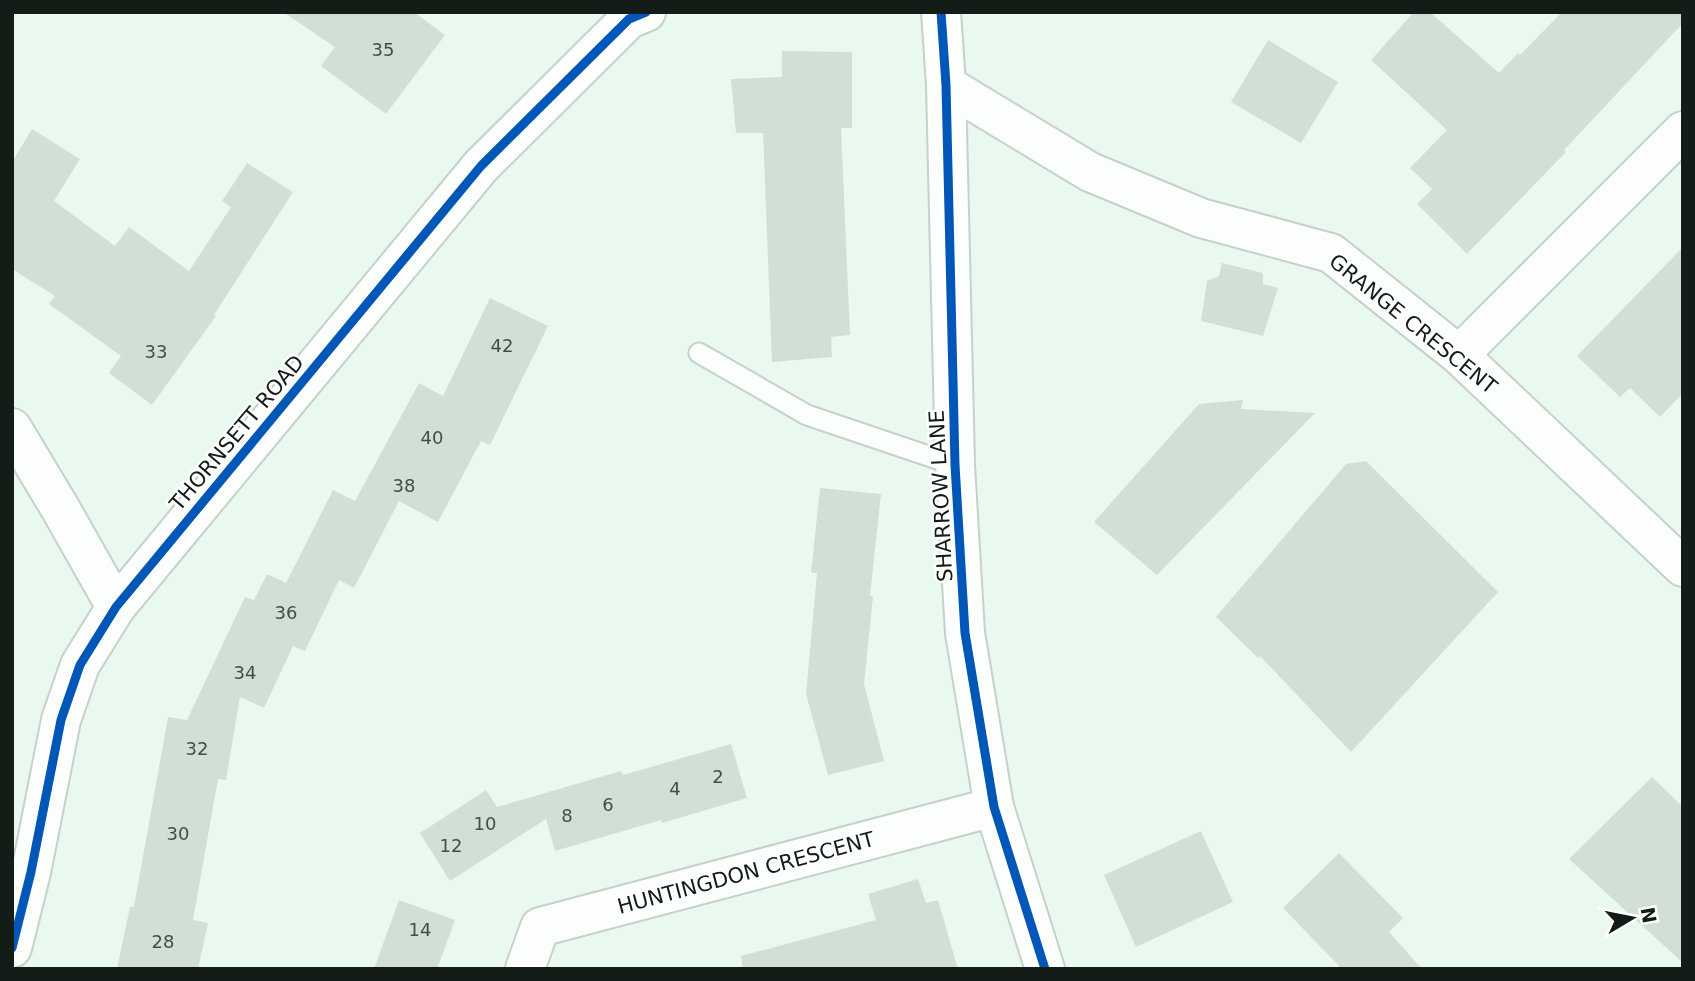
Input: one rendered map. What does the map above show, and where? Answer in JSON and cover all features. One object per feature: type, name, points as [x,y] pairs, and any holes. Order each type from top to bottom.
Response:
[{"type":"street","name":"SHARROW LANE","points":[[940,12],[946,85],[955,465],[965,633],[995,807],[1045,969]]},
{"type":"street","name":"THORNSETT ROAD","points":[[12,948],[31,872],[61,720],[80,665],[116,607],[481,166],[630,15]]},
{"type":"street","name":"GRANGE CRESCENT","points":[[946,85],[1090,172],[1201,218],[1331,253],[1459,355],[1683,567]]},
{"type":"street","points":[[1459,355],[1683,131]]},
{"type":"street","points":[[12,428],[116,607]]},
{"type":"street","name":"HUNTINGDON CRESCENT","points":[[525,969],[540,927],[995,807]]},
{"type":"lane","points":[[699,353],[807,415],[955,465]]},
{"type":"building","points":[[283,12],[414,12],[445,35],[386,114],[321,66],[335,47]]},
{"type":"building","points":[[1414,12],[1430,12],[1499,73],[1562,12],[1683,12],[1683,23],[1564,150],[1566,152],[1467,254],[1417,204],[1432,189],[1410,168],[1447,130],[1371,60]]},
{"type":"building","points":[[1268,40],[1338,82],[1301,143],[1231,102]]},
{"type":"building","points":[[782,51],[852,52],[852,128],[841,128],[850,335],[831,337],[832,357],[772,362],[763,133],[736,133],[731,79],[782,77]]},
{"type":"building","points":[[32,129],[80,159],[54,201],[115,246],[129,227],[189,271],[231,207],[222,201],[247,163],[293,192],[214,315],[216,316],[152,405],[109,373],[121,356],[49,304],[55,296],[12,269],[12,162]]},
{"type":"building","points":[[1683,247],[1683,393],[1660,417],[1630,388],[1620,397],[1577,356]]},
{"type":"building","points":[[1222,263],[1263,273],[1263,284],[1278,288],[1263,336],[1201,321],[1207,281],[1219,276]]},
{"type":"building","points":[[490,298],[548,326],[490,445],[481,441],[438,522],[399,501],[354,588],[339,580],[305,651],[293,646],[264,708],[240,697],[226,780],[218,779],[193,920],[208,923],[198,969],[117,969],[130,907],[134,907],[168,717],[187,720],[245,597],[254,600],[267,574],[286,583],[333,490],[355,501],[419,383],[443,396]]},
{"type":"building","points":[[1243,400],[1241,409],[1315,413],[1157,575],[1094,522],[1199,404]]},
{"type":"building","points":[[1366,461],[1498,592],[1351,752],[1260,656],[1258,658],[1216,617],[1346,464]]},
{"type":"building","points":[[820,488],[881,494],[864,684],[884,761],[828,775],[806,694],[817,573],[811,573]]},
{"type":"building","points":[[731,744],[747,798],[662,823],[661,820],[555,851],[546,819],[450,881],[420,833],[486,790],[497,807],[621,771],[623,775]]},
{"type":"building","points":[[1652,777],[1683,807],[1683,963],[1569,859]]},
{"type":"building","points":[[1201,831],[1233,902],[1136,947],[1104,875]]},
{"type":"building","points":[[1339,853],[1403,918],[1389,932],[1422,969],[1342,969],[1283,908]]},
{"type":"building","points":[[918,879],[926,903],[938,900],[958,969],[743,969],[741,956],[876,920],[868,894]]},
{"type":"building","points":[[399,900],[455,920],[437,969],[374,969]]},
{"type":"cycle path","points":[[12,948],[31,872],[61,720],[80,665],[116,607],[481,166],[629,19],[646,12]]},
{"type":"cycle path","points":[[941,12],[946,85],[955,465],[965,633],[994,807],[1045,969]]}]
